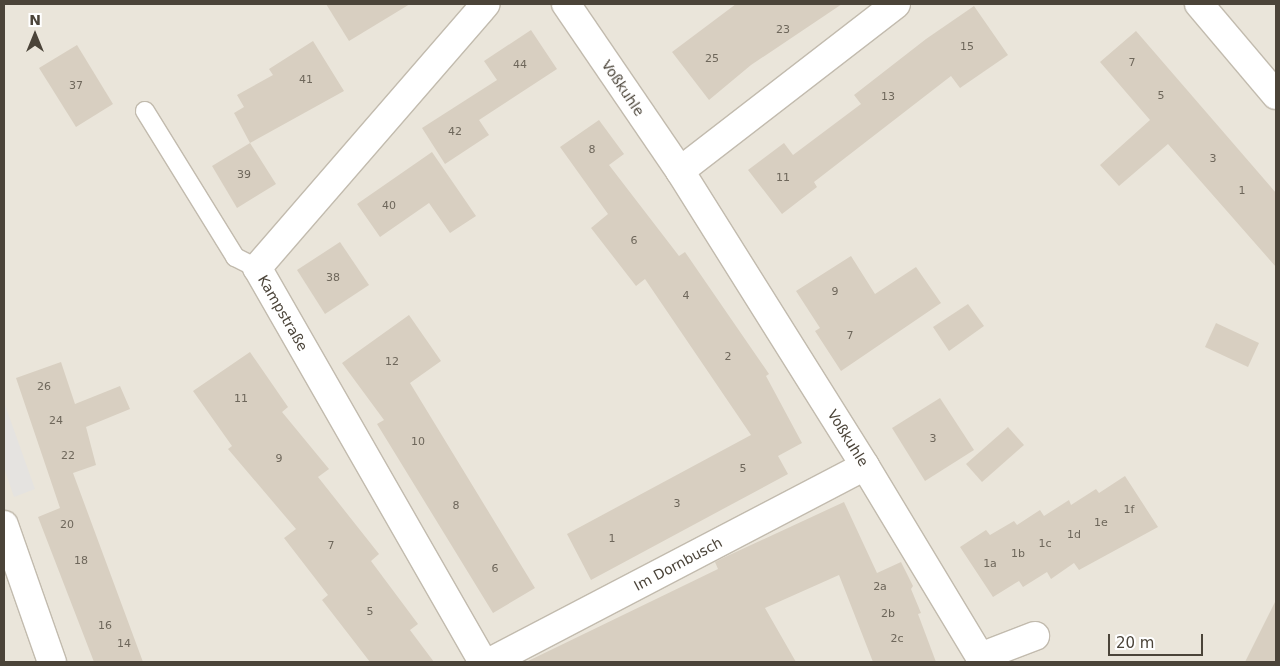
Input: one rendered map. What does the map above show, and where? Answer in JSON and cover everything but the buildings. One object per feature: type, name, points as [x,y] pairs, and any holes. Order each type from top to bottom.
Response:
[{"type":"street","name":"Kampstraße","points":[[483,662],[257,268],[486,4]]},
{"type":"street","name":"Voßkuhle","points":[[566,4],[680,172],[865,466],[980,657],[1035,636]]},
{"type":"street","points":[[680,172],[896,4]]},
{"type":"street","points":[[1199,4],[1276,95]]},
{"type":"street","name":"Im Dornbusch","points":[[490,662],[865,466]]},
{"type":"street","points":[[4,525],[52,662]]},
{"type":"lane","points":[[144,111],[235,257],[257,268]]},
{"type":"shaded area","points":[[4,4],[1276,4],[1276,662],[4,662]]},
{"type":"shaded area","points":[[4,402],[35,489],[14,497],[4,468]]}]
